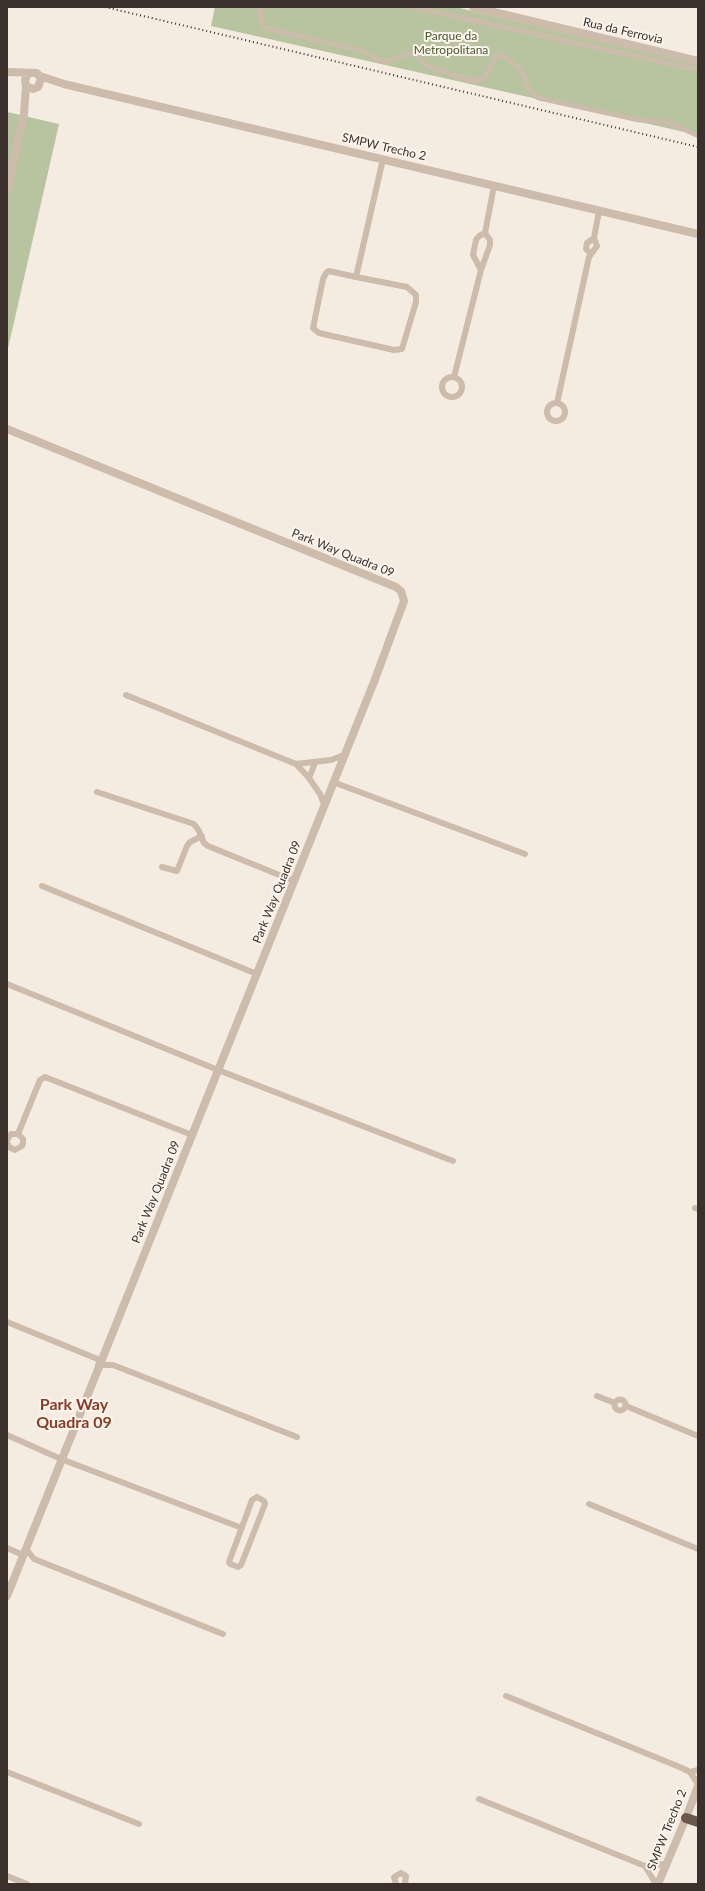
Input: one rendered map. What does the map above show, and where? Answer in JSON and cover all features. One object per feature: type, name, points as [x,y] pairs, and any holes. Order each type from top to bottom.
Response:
[{"type":"highway","points":[[687,1816],[698,1817]]},
{"type":"highway","points":[[687,1816],[698,1822]]},
{"type":"street","points":[[261,7],[260,17],[264,28],[360,50],[383,62],[411,53],[416,55],[429,67],[472,81],[485,78],[492,62],[497,56],[503,55],[519,68],[530,90],[538,98],[638,120],[666,122],[674,124],[698,136]]},
{"type":"street","points":[[412,7],[698,70]]},
{"type":"street","name":"Rua da Ferrovia","points":[[473,7],[496,10],[698,61]]},
{"type":"street","points":[[7,73],[28,74],[32,72],[64,84]]},
{"type":"street","points":[[7,73],[33,89],[64,84]]},
{"type":"street","points":[[7,189],[24,114],[26,85],[25,77],[28,74]]},
{"type":"street","points":[[24,114],[42,81],[40,76]]},
{"type":"street","name":"SMPW Trecho 2","points":[[64,84],[698,234]]},
{"type":"street","points":[[356,277],[383,159]]},
{"type":"street","points":[[454,377],[481,270],[490,245],[490,240],[485,233],[494,186]]},
{"type":"street","points":[[557,403],[591,254],[595,251],[597,246],[594,238],[599,211]]},
{"type":"street","points":[[481,270],[473,255],[476,240],[479,236],[485,233]]},
{"type":"street","points":[[330,271],[356,277],[407,287],[413,290],[416,295],[416,302],[402,349],[394,350],[315,331],[313,323],[323,279],[326,273],[330,271]]},
{"type":"street","name":"Park Way Quadra 09","points":[[7,429],[398,588],[403,595],[404,605],[257,974],[100,1360],[7,1596]]},
{"type":"street","points":[[126,695],[296,764],[309,778],[320,794],[324,804]]},
{"type":"street","points":[[296,764],[315,763],[338,758],[344,755]]},
{"type":"street","points":[[309,778],[315,763]]},
{"type":"street","points":[[333,782],[525,854]]},
{"type":"street","points":[[97,792],[189,822],[196,826],[204,843],[215,850],[294,881]]},
{"type":"street","points":[[162,867],[177,872],[190,842],[202,836]]},
{"type":"street","points":[[42,886],[257,974]]},
{"type":"street","points":[[7,984],[218,1070],[453,1161]]},
{"type":"street","points":[[18,1134],[40,1080],[45,1076],[192,1135]]},
{"type":"street","points":[[11,1134],[18,1134],[23,1139],[23,1143],[19,1148],[12,1149],[7,1141],[11,1134]]},
{"type":"street","points":[[7,1322],[297,1438]]},
{"type":"street","points":[[100,1360],[113,1365]]},
{"type":"street","points":[[597,1396],[615,1403],[621,1399],[625,1402],[626,1406],[698,1436]]},
{"type":"street","points":[[7,1435],[61,1459],[242,1528]]},
{"type":"street","points":[[253,1498],[264,1501],[265,1504],[246,1552],[240,1566],[238,1567],[230,1564],[229,1562],[242,1528],[253,1498]]},
{"type":"street","points":[[589,1504],[698,1549]]},
{"type":"street","points":[[7,1548],[25,1552],[34,1559],[224,1634]]},
{"type":"street","points":[[20,1563],[34,1559]]},
{"type":"street","points":[[506,1696],[690,1772],[698,1785]]},
{"type":"street","points":[[690,1772],[698,1770]]},
{"type":"street","points":[[7,1772],[139,1824]]},
{"type":"street","name":"SMPW Trecho 2","points":[[657,1884],[687,1816],[698,1785]]},
{"type":"street","points":[[479,1799],[645,1866],[666,1864]]},
{"type":"street","points":[[645,1866],[657,1884]]},
{"type":"street","points":[[396,1884],[394,1877],[398,1873],[406,1876],[407,1883]]},
{"type":"street","points":[[7,1876],[27,1884]]},
{"type":"green space","name":"Parque da Metropolitana","points":[[215,7],[455,7],[698,61],[698,135],[211,26]]},
{"type":"green space","points":[[7,112],[59,124],[7,353]]},
{"type":"railway","points":[[105,7],[698,147]]},
{"type":"district","name":"Park Way Quadra 09","points":[[74,1414]]}]
